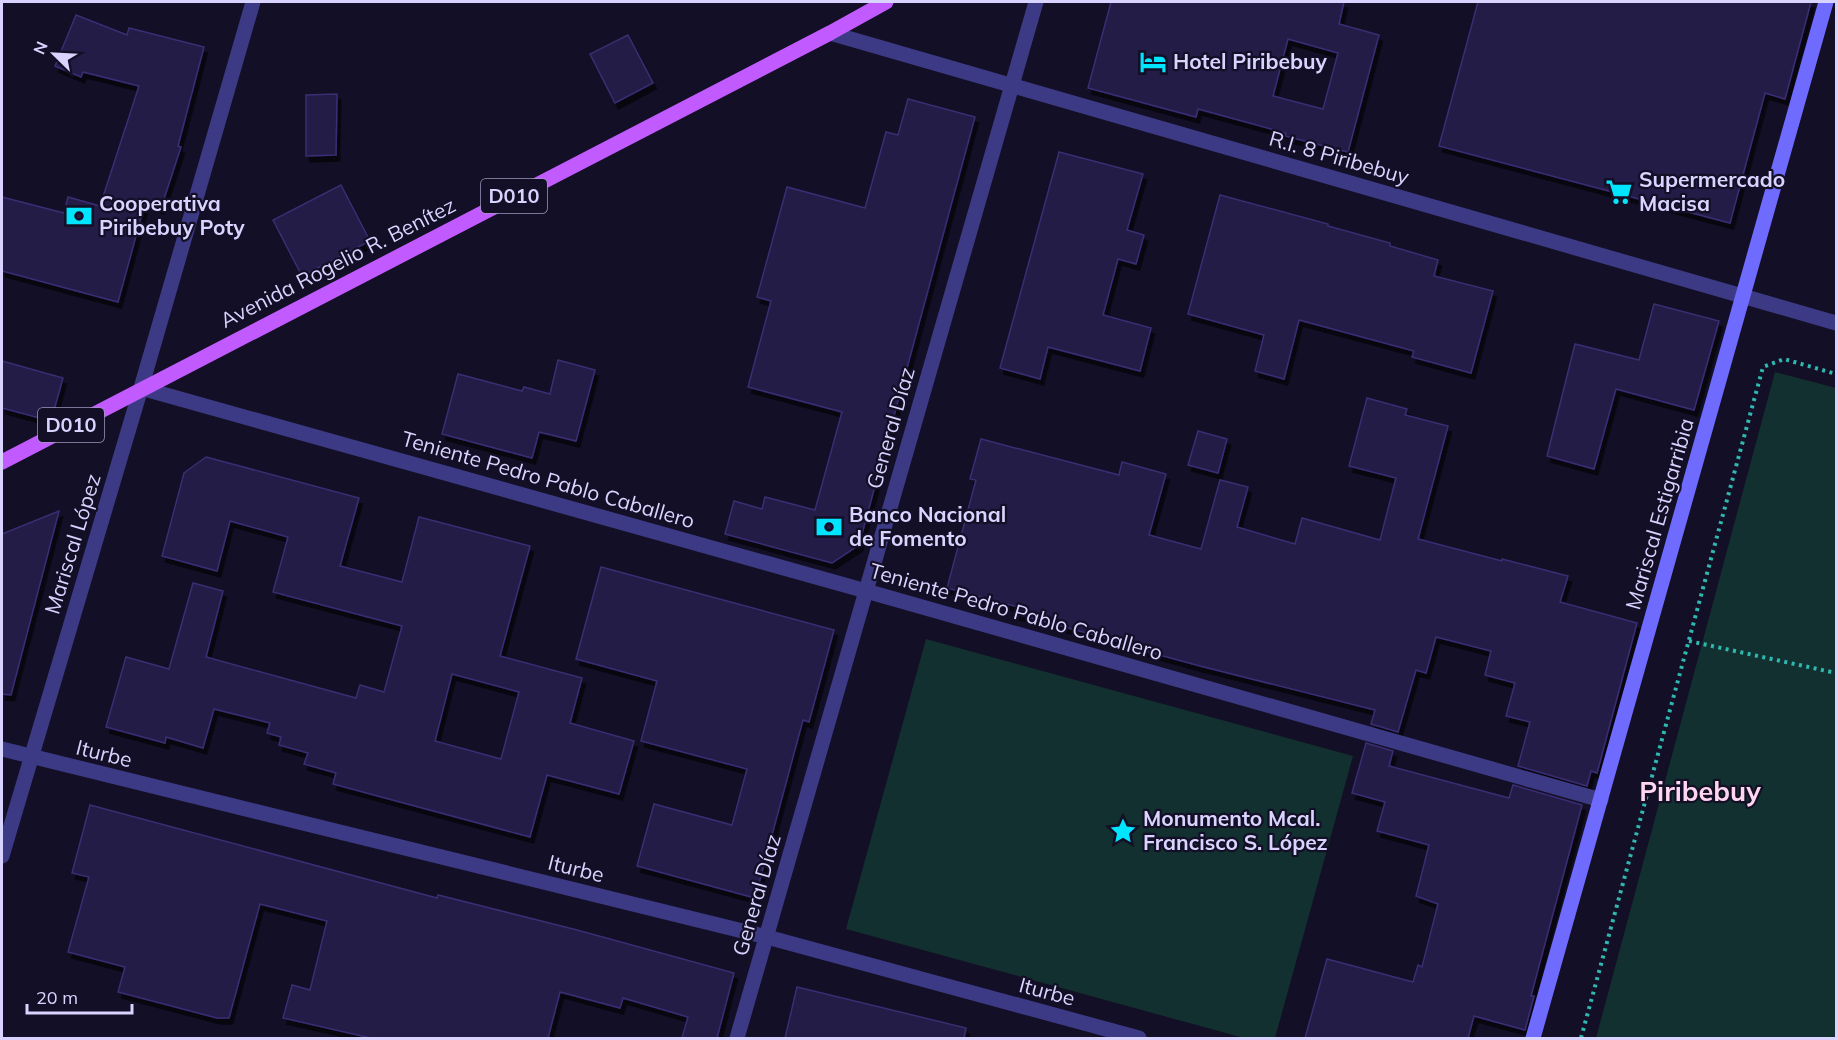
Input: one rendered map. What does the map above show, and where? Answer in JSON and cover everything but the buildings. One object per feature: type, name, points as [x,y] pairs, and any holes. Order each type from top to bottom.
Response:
[{"type":"main road","name":"Avenida Rogelio R. Benítez","points":[[2,462],[886,2]]},
{"type":"street","name":"Mariscal López","points":[[2,856],[253,2]]},
{"type":"street","name":"General Díaz","points":[[737,1038],[1036,2]]},
{"type":"street","name":"Mariscal Estigarribia","points":[[1533,1038],[1826,2]]},
{"type":"street","name":"R.I. 8 Piribebuy","points":[[830,33],[1836,323]]},
{"type":"street","name":"Teniente Pedro Pablo Caballero","points":[[141,388],[1601,800]]},
{"type":"street","name":"Iturbe","points":[[2,749],[767,938],[1139,1038]]},
{"type":"path","points":[[1581,1038],[1763,367],[1784,359],[1836,374]]},
{"type":"path","points":[[1689,641],[1836,673]]},
{"type":"green space","points":[[1775,372],[1836,388],[1836,1038],[1596,1038]]},
{"type":"green space","points":[[926,639],[1353,756],[1275,1038],[1244,1038],[846,929]]},
{"type":"place","name":"Hotel Piribebuy","points":[[1153,62]]},
{"type":"place","name":"Supermercado Macisa","points":[[1619,192]]},
{"type":"place","name":"Cooperativa Piribebuy Poty","points":[[79,216]]},
{"type":"place","name":"Banco Nacional de Fomento","points":[[829,527]]},
{"type":"place","name":"Monumento Mcal. Francisco S. López","points":[[1123,831]]},
{"type":"district","name":"Piribebuy","points":[[1700,792]]}]
